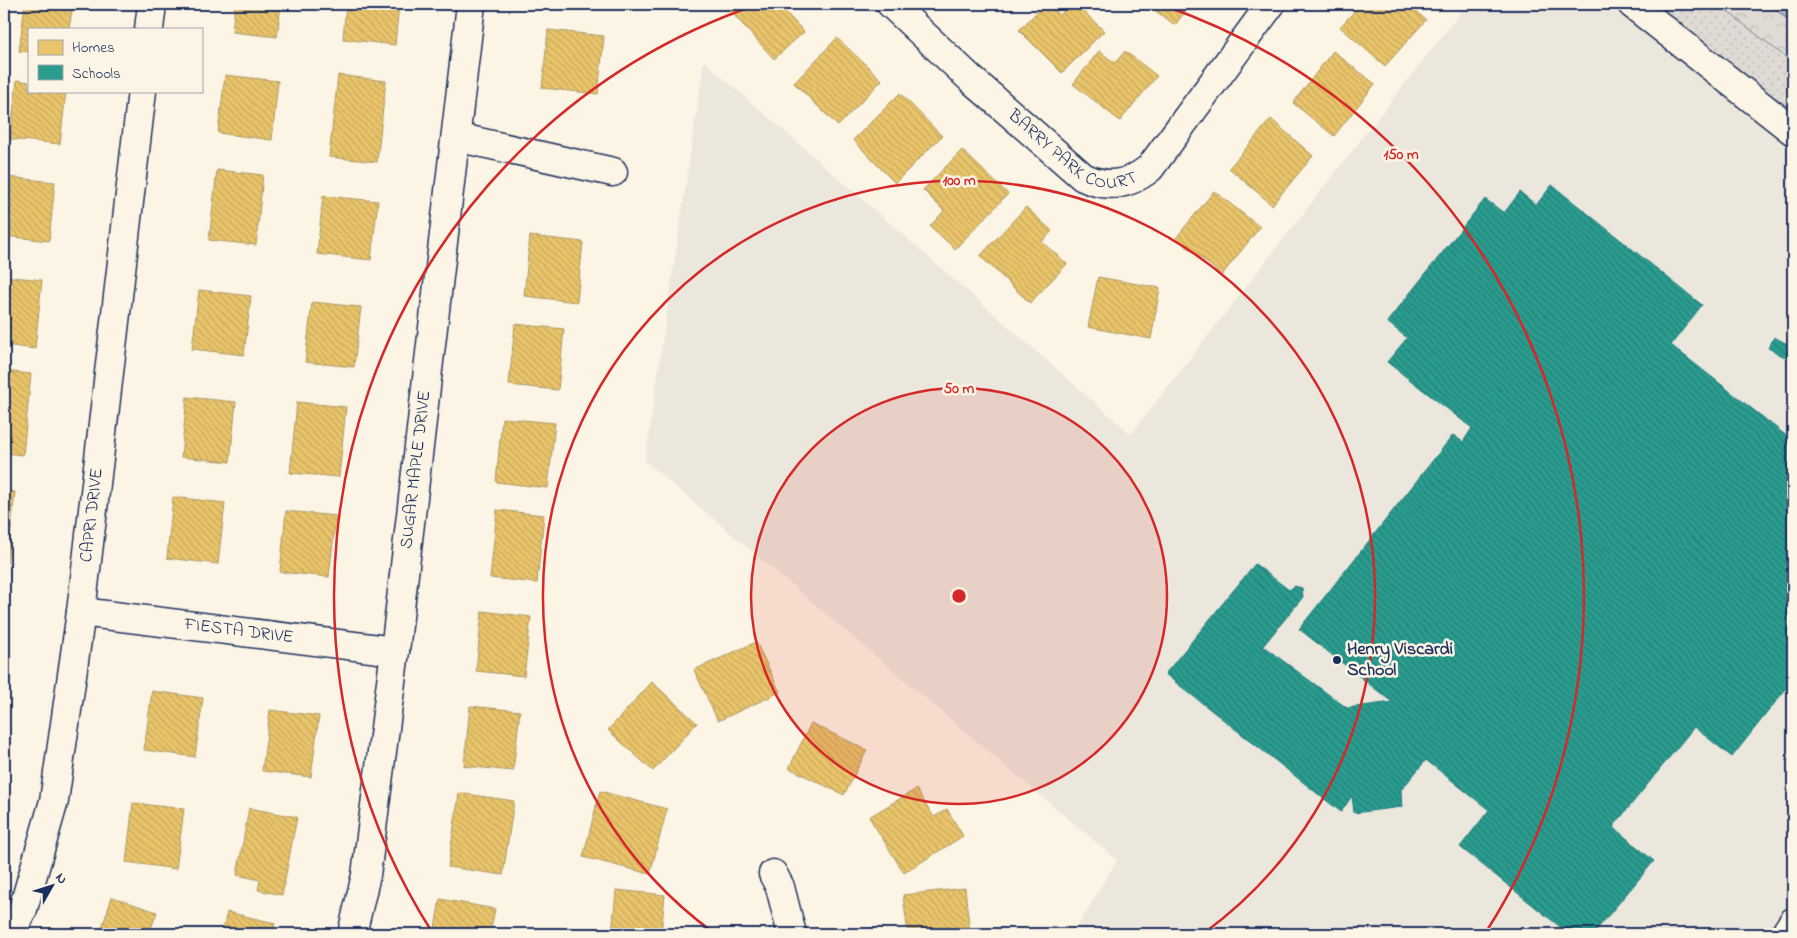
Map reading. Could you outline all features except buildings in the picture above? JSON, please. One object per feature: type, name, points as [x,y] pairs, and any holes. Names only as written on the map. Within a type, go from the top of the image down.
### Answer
[{"type":"street","points":[[149,28],[152,4]]},
{"type":"street","name":"SUGAR MAPLE DRIVE","points":[[352,934],[366,875],[395,651],[471,4]]},
{"type":"street","name":"BARRY PARK COURT","points":[[890,4],[972,80],[1083,177],[1095,183],[1118,184],[1138,177],[1150,168],[1271,4]]},
{"type":"street","points":[[1632,4],[1793,131]]},
{"type":"street","name":"CAPRI DRIVE","points":[[12,934],[23,908],[54,801],[81,612],[142,92]]},
{"type":"street","points":[[456,137],[612,172]]},
{"type":"street","name":"FIESTA DRIVE","points":[[81,612],[395,651]]},
{"type":"street","points":[[773,874],[780,887],[792,934]]},
{"type":"street","points":[[1785,934],[1793,922]]},
{"type":"shaded area","name":"Henry Viscardi School","points":[[1467,4],[1632,4],[1793,131],[1793,922],[1785,934],[1073,934],[1117,860],[645,461],[704,61],[1131,434]]},
{"type":"green space","points":[[1647,4],[1793,4],[1793,122]]},
{"type":"green space","points":[[1718,4],[1770,4],[1793,25],[1793,63]]},
{"type":"water","points":[[1770,4],[1793,4],[1793,25],[1773,6]]},
{"type":"place","name":"Henry Viscardi School","points":[[1337,660]]}]
